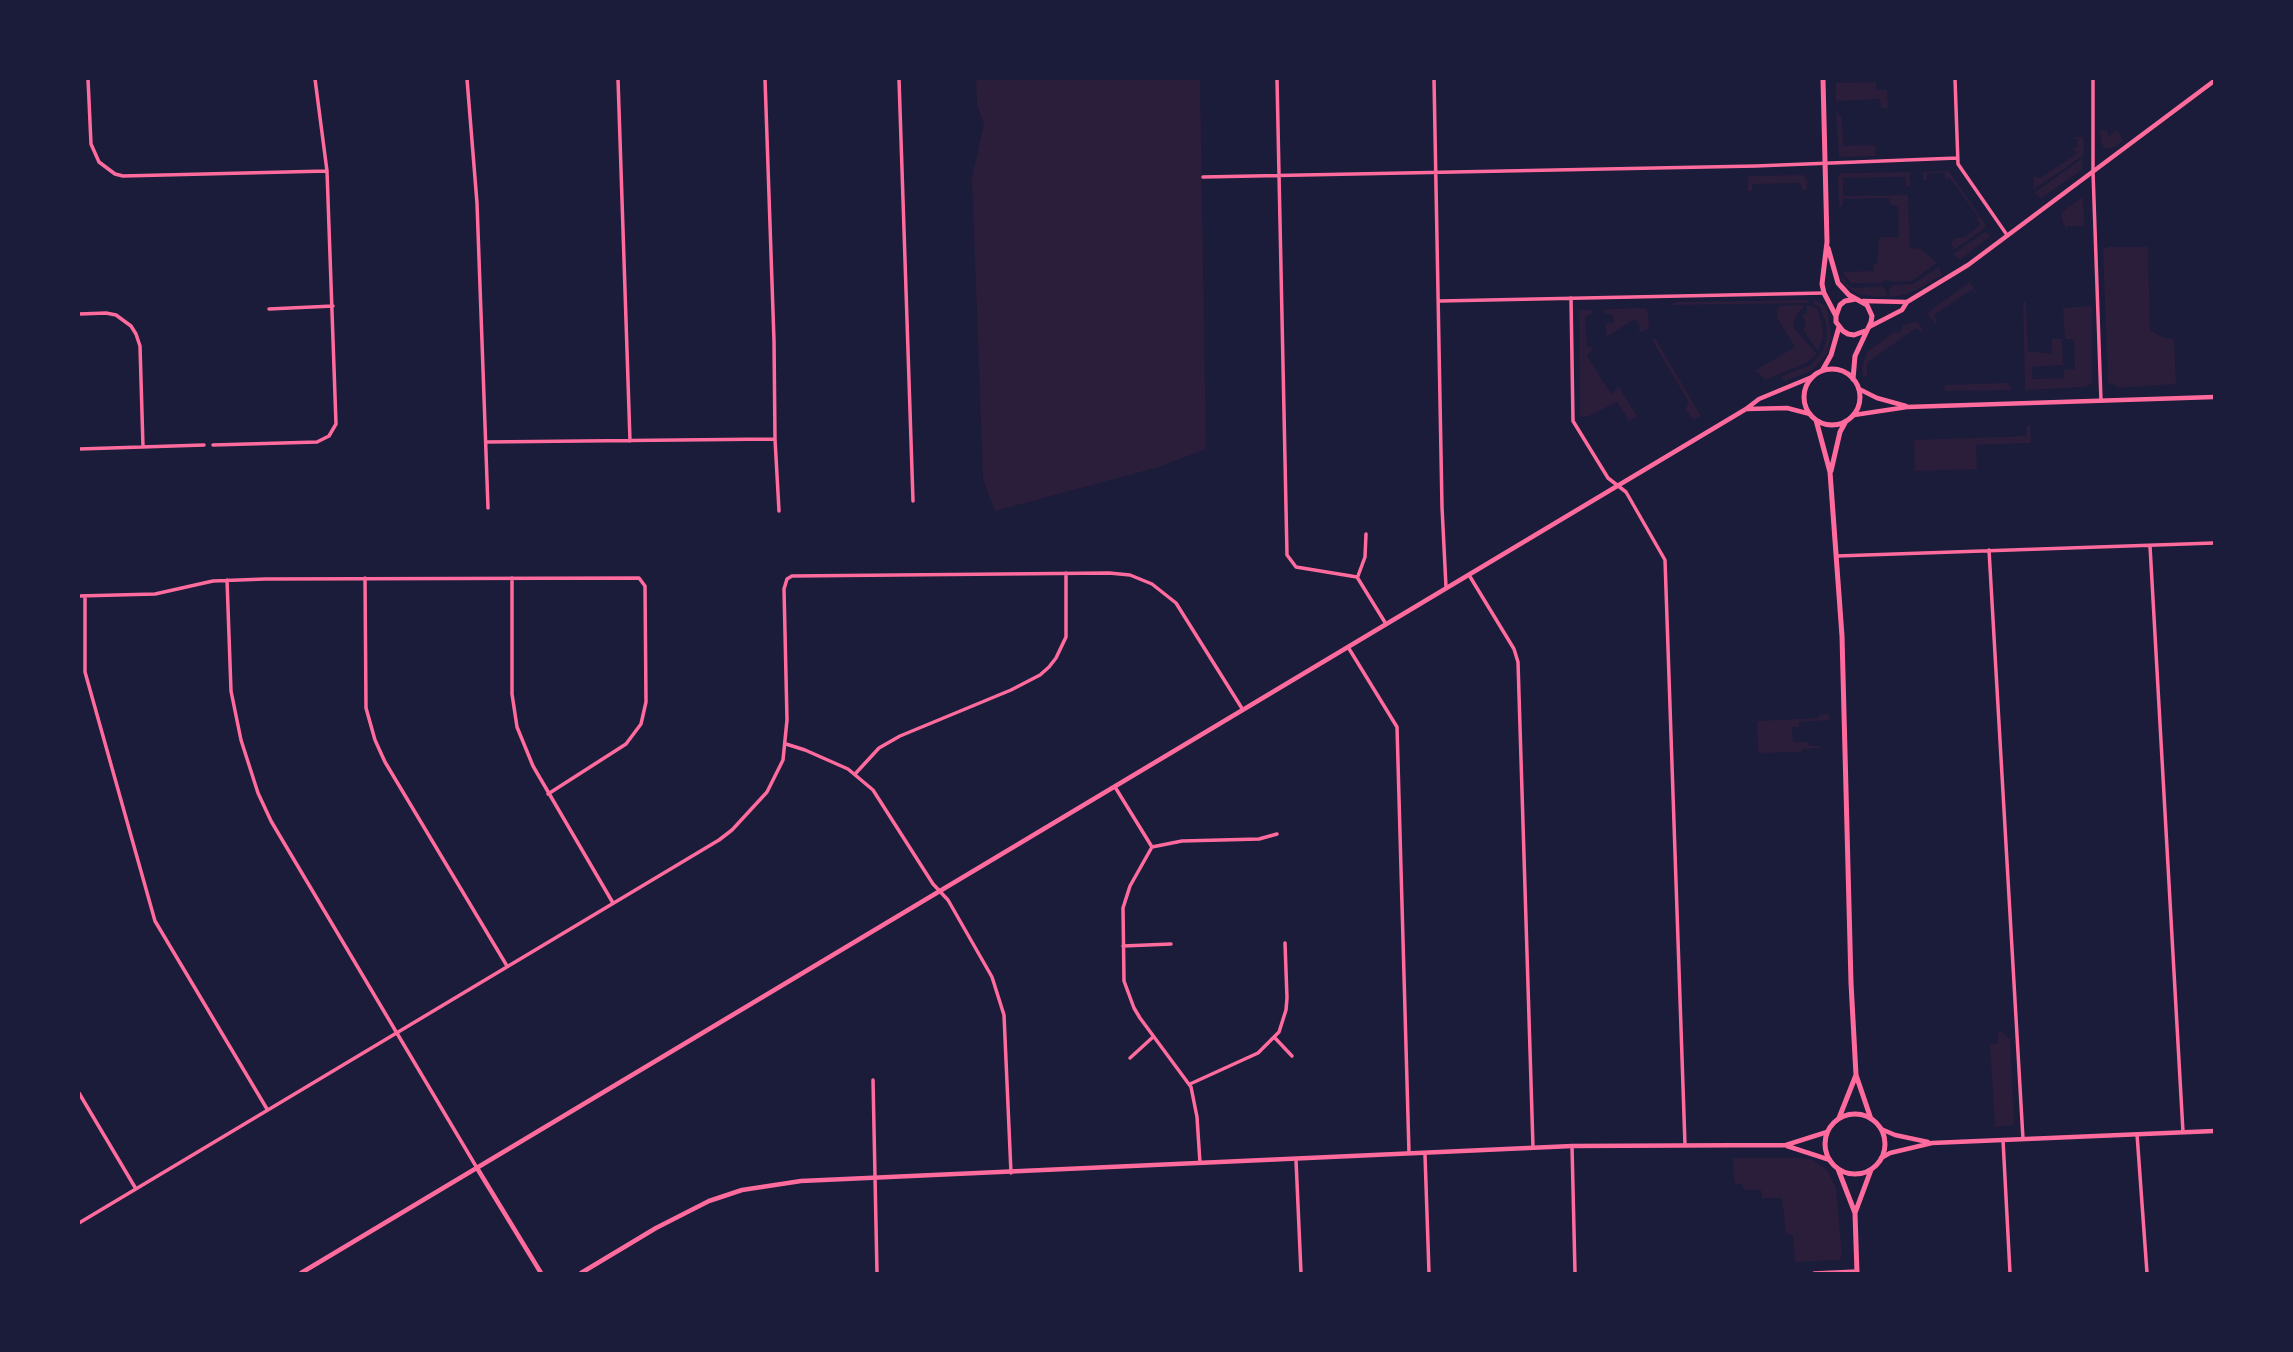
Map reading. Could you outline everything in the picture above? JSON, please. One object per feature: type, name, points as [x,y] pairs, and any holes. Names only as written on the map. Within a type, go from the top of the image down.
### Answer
[{"type":"main road","points":[[1822,371],[1832,355],[1839,327],[1824,293],[1822,278],[1827,242],[1823,79]]},
{"type":"main road","points":[[1827,242],[1835,277],[1842,288],[1870,310],[1871,322],[1855,356],[1853,379]]},
{"type":"main road","points":[[1836,316],[1840,305],[1851,299],[1859,300]]},
{"type":"main road","points":[[1839,327],[1854,335],[1867,329]]},
{"type":"main road","points":[[1816,421],[1831,425],[1846,421],[1854,415],[1860,403],[1859,389],[1853,379],[1844,372],[1833,369],[1812,377],[1807,384],[1804,399],[1816,421],[1830,472],[1837,556],[1856,1075],[1871,1119],[1881,1129],[1885,1143],[1881,1158],[1872,1168],[1855,1213]]},
{"type":"main road","points":[[1830,472],[1840,432],[1846,421]]},
{"type":"main road","points":[[1856,1075],[1839,1119],[1828,1132],[1825,1144],[1855,1213],[1857,1272]]},
{"type":"main road","points":[[1839,1119],[1852,1114],[1871,1119]]},
{"type":"main road","points":[[1838,1169],[1852,1174],[1872,1168]]},
{"type":"street","points":[[88,79],[91,144],[99,162],[115,174],[327,172]]},
{"type":"street","points":[[213,445],[317,442],[329,436],[337,418],[327,172],[315,79]]},
{"type":"street","points":[[467,79],[477,203],[488,508]]},
{"type":"street","points":[[618,79],[630,441]]},
{"type":"street","points":[[765,79],[779,511]]},
{"type":"street","points":[[899,79],[913,500]]},
{"type":"street","points":[[1277,79],[1287,555],[1296,567],[1357,577]]},
{"type":"street","points":[[1434,79],[1446,588]]},
{"type":"street","points":[[1955,79],[1957,159],[1963,172],[2007,235]]},
{"type":"street","points":[[2093,79],[2093,172],[2101,401]]},
{"type":"street","points":[[1867,329],[1902,310],[1907,302],[1968,265],[2214,80]]},
{"type":"street","points":[[1203,177],[1957,159]]},
{"type":"street","points":[[1440,301],[1824,293]]},
{"type":"street","points":[[1571,298],[1572,417],[1608,478],[1631,501],[1665,561],[1685,1145]]},
{"type":"street","points":[[1859,300],[1907,302]]},
{"type":"street","points":[[269,309],[333,306]]},
{"type":"street","points":[[79,314],[116,315],[131,326],[136,334],[140,346],[143,447]]},
{"type":"street","points":[[301,1273],[1768,394],[1812,377]]},
{"type":"street","points":[[1859,389],[1877,398],[1907,407]]},
{"type":"street","points":[[1854,415],[1907,407],[2214,397]]},
{"type":"street","points":[[1746,409],[1787,408],[1810,414]]},
{"type":"street","points":[[486,442],[775,439]]},
{"type":"street","points":[[79,449],[204,445]]},
{"type":"street","points":[[1357,577],[1365,557],[1366,534]]},
{"type":"street","points":[[1837,556],[2214,543]]},
{"type":"street","points":[[2150,546],[2183,1132]]},
{"type":"street","points":[[1989,550],[2023,1139]]},
{"type":"street","points":[[855,774],[879,748],[900,736],[1011,690],[1040,675],[1049,667],[1066,637],[1066,573]]},
{"type":"street","points":[[79,1223],[719,840],[744,819],[776,776],[783,760],[786,744],[784,584],[792,576],[1117,573],[1140,579],[1159,588],[1176,603],[1243,710]]},
{"type":"street","points":[[1469,575],[1514,649],[1518,662],[1533,1148]]},
{"type":"street","points":[[1357,577],[1386,624]]},
{"type":"street","points":[[365,578],[366,696],[368,718],[375,740],[385,762],[507,966]]},
{"type":"street","points":[[512,578],[514,713],[523,747],[613,903]]},
{"type":"street","points":[[79,596],[155,594],[227,580],[633,578],[642,581],[645,586],[646,702],[641,724],[626,744],[548,794]]},
{"type":"street","points":[[227,580],[231,691],[241,740],[258,793],[271,821],[541,1273]]},
{"type":"street","points":[[85,596],[85,672],[155,921],[267,1109]]},
{"type":"street","points":[[1348,647],[1397,727],[1409,1155]]},
{"type":"street","points":[[786,744],[827,758],[855,774],[880,799],[948,900],[992,977],[1002,1007],[1011,1173]]},
{"type":"street","points":[[1115,787],[1152,847]]},
{"type":"street","points":[[1152,847],[1182,841],[1259,839],[1277,834]]},
{"type":"street","points":[[1152,847],[1126,897],[1122,919],[1126,990],[1133,1008],[1190,1084],[1197,1117],[1200,1165]]},
{"type":"street","points":[[1190,1084],[1253,1056],[1275,1038],[1286,1010],[1285,943]]},
{"type":"street","points":[[1123,946],[1171,944]]},
{"type":"street","points":[[1130,1058],[1153,1037]]},
{"type":"street","points":[[1275,1038],[1292,1056]]},
{"type":"street","points":[[873,1080],[877,1273]]},
{"type":"street","points":[[79,1093],[136,1189]]},
{"type":"street","points":[[1881,1129],[1932,1143]]},
{"type":"street","points":[[1881,1158],[1890,1153],[1932,1143],[2214,1131]]},
{"type":"street","points":[[581,1273],[682,1214],[719,1197],[788,1183],[1572,1146],[1786,1145],[1828,1132]]},
{"type":"street","points":[[2137,1134],[2147,1273]]},
{"type":"street","points":[[2003,1140],[2010,1273]]},
{"type":"street","points":[[1786,1145],[1830,1160]]},
{"type":"street","points":[[1572,1146],[1576,1273]]},
{"type":"street","points":[[1425,1155],[1429,1273]]},
{"type":"street","points":[[1296,1160],[1301,1273]]},
{"type":"street","points":[[1814,1273],[1857,1272]]},
{"type":"shaded area","points":[[976,79],[1200,79],[1206,449],[1159,467],[995,511],[983,479],[972,178],[984,124],[977,105]]},
{"type":"shaded area","points":[[1876,82],[1876,90],[1887,90],[1888,108],[1881,108],[1880,99],[1836,101],[1836,83]]},
{"type":"shaded area","points":[[1836,112],[1842,118],[1843,146],[1873,145],[1876,147],[1875,156],[1839,157]]},
{"type":"shaded area","points":[[2107,130],[2108,136],[2118,130],[2123,141],[2111,149],[2104,148],[2101,142],[2100,131]]},
{"type":"shaded area","points":[[2071,137],[2083,137],[2084,155],[2033,190],[2034,176],[2041,178],[2077,153],[2072,148],[2077,147],[2078,139]]},
{"type":"shaded area","points":[[2083,158],[2082,170],[2041,198],[2034,193]]},
{"type":"shaded area","points":[[1949,171],[1985,224],[1985,228],[1954,250],[1951,243],[1955,238],[1965,237],[1981,224],[1950,178],[1945,179],[1945,173],[1927,173],[1927,180],[1923,180],[1923,172]]},
{"type":"shaded area","points":[[1910,172],[1910,186],[1906,187],[1905,177],[1843,178],[1843,196],[1908,195],[1910,248],[1921,249],[1937,263],[1912,281],[1893,282],[1887,279],[1882,283],[1851,283],[1842,272],[1874,271],[1881,237],[1899,237],[1898,207],[1890,204],[1889,198],[1843,199],[1842,206],[1839,206],[1838,176],[1842,173]]},
{"type":"shaded area","points":[[1803,175],[1807,180],[1807,189],[1803,191],[1800,183],[1752,184],[1752,191],[1748,191],[1748,176]]},
{"type":"shaded area","points":[[2083,197],[2084,226],[2067,226],[2067,231],[2062,212]]},
{"type":"shaded area","points":[[1985,232],[1991,235],[1960,260],[1953,254]]},
{"type":"shaded area","points":[[2148,247],[2150,330],[2164,338],[2174,339],[2176,384],[2117,388],[2108,383],[2103,249]]},
{"type":"shaded area","points":[[1939,267],[1942,275],[1929,283],[1908,294],[1892,297],[1890,295],[1889,290],[1893,285],[1913,284]]},
{"type":"shaded area","points":[[1842,277],[1854,288],[1882,286],[1887,296],[1858,294],[1846,286],[1841,280]]},
{"type":"shaded area","points":[[1970,282],[1977,294],[1971,290],[1934,315],[1937,322],[1935,324],[1927,313]]},
{"type":"shaded area","points":[[1807,300],[1809,303],[1670,305],[1676,302]]},
{"type":"shaded area","points":[[1814,300],[1826,306],[1828,313],[1831,337],[1827,353],[1816,367],[1807,373],[1784,381],[1781,376],[1811,365],[1823,351],[1827,337],[1826,323],[1820,307],[1812,303]]},
{"type":"shaded area","points":[[2023,302],[2026,302],[2028,351],[2052,354],[2052,339],[2062,339],[2063,365],[2032,367],[2032,379],[2064,378],[2064,370],[2075,369],[2074,339],[2065,339],[2063,308],[2092,306],[2092,384],[2084,387],[2025,390]]},
{"type":"shaded area","points":[[1804,305],[1793,322],[1793,327],[1817,354],[1806,363],[1765,380],[1756,370],[1795,347],[1777,318],[1779,306]]},
{"type":"shaded area","points":[[1807,305],[1817,308],[1822,323],[1823,338],[1818,351],[1803,330],[1806,324],[1802,315],[1807,313]]},
{"type":"shaded area","points":[[1605,309],[1647,309],[1648,315],[1649,327],[1646,330],[1638,330],[1641,328],[1635,319],[1606,337],[1606,324],[1614,322],[1612,314],[1604,313]]},
{"type":"shaded area","points":[[1579,310],[1593,310],[1592,314],[1585,316],[1587,347],[1594,347],[1587,356],[1611,394],[1619,387],[1637,416],[1632,420],[1629,421],[1617,402],[1589,416],[1582,417],[1580,414]]},
{"type":"shaded area","points":[[1917,321],[1922,333],[1916,328],[1867,363],[1867,376],[1863,377],[1862,366],[1867,352],[1894,332],[1900,333],[1903,325]]},
{"type":"shaded area","points":[[1655,338],[1701,416],[1693,420],[1686,410],[1688,401],[1652,340]]},
{"type":"shaded area","points":[[2008,383],[2012,390],[1944,391],[1945,385]]},
{"type":"shaded area","points":[[2030,425],[2031,443],[1976,445],[1977,469],[1915,471],[1914,440],[2027,436],[2027,426]]},
{"type":"shaded area","points":[[1829,714],[1829,720],[1799,722],[1799,727],[1792,727],[1793,742],[1809,742],[1809,746],[1820,746],[1819,748],[1803,749],[1801,752],[1758,753],[1757,721],[1819,718],[1819,715]]},
{"type":"shaded area","points":[[2002,1032],[2010,1039],[2014,1120],[2013,1125],[1995,1127],[1990,1044],[1998,1043],[1998,1033]]},
{"type":"shaded area","points":[[1733,1158],[1799,1158],[1813,1160],[1827,1170],[1836,1188],[1842,1256],[1838,1260],[1795,1262],[1793,1235],[1786,1234],[1782,1198],[1762,1198],[1761,1190],[1744,1190],[1742,1184],[1736,1184]]}]
